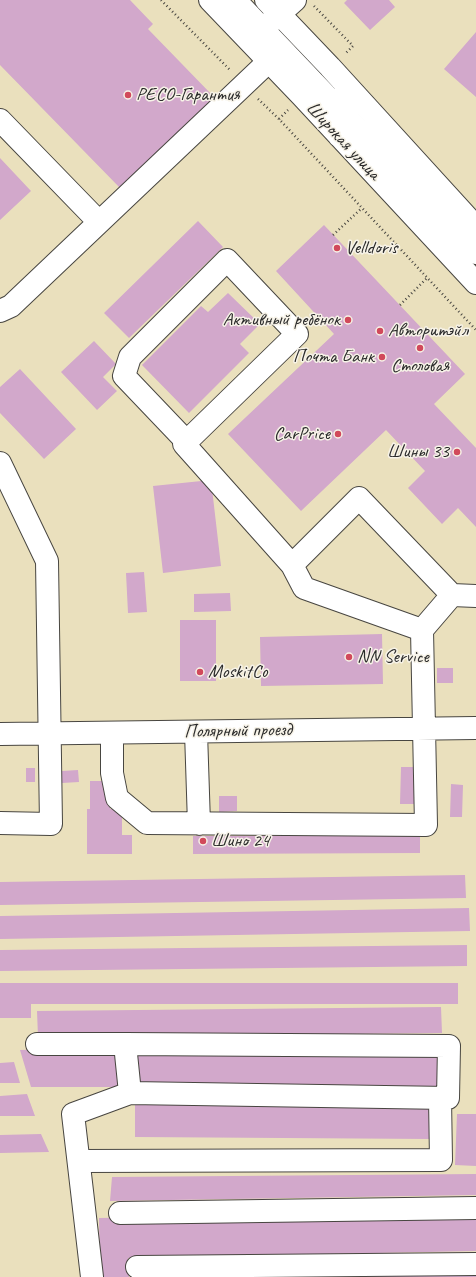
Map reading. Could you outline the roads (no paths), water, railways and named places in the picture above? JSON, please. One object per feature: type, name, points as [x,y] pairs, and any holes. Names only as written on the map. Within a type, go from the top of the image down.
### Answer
[{"type":"main road","name":"Широкая улица","points":[[210,0],[256,35],[334,104],[476,254]]},
{"type":"main road","name":"Широкая улица","points":[[235,0],[256,35],[268,62],[476,283]]},
{"type":"main road","name":"Широкая улица","points":[[288,5],[330,67],[362,104],[476,227]]},
{"type":"main road","points":[[256,35],[288,5]]},
{"type":"main road","points":[[0,311],[10,306],[268,62]]},
{"type":"main road","points":[[339,136],[334,104],[338,99],[348,96],[362,104]]},
{"type":"main road","points":[[0,120],[99,222]]},
{"type":"main road","points":[[186,441],[124,376],[130,357],[227,260],[297,334],[184,444],[292,565],[304,588],[422,630]]},
{"type":"main road","points":[[0,463],[46,561],[50,824],[0,823]]},
{"type":"main road","points":[[292,565],[359,498],[452,595],[476,596]]},
{"type":"main road","points":[[112,733],[112,773],[117,798],[147,823],[426,825],[422,630],[452,595]]},
{"type":"main road","name":"Полярный проезд","points":[[0,734],[476,728]]},
{"type":"main road","points":[[196,732],[199,824]]},
{"type":"main road","points":[[38,1044],[449,1046],[448,1098],[130,1093],[73,1114],[92,1277]]},
{"type":"main road","points":[[125,1044],[130,1093]]},
{"type":"main road","points":[[79,1161],[441,1160],[440,1098]]},
{"type":"main road","points":[[120,1213],[476,1208]]},
{"type":"main road","points":[[137,1267],[476,1264]]},
{"type":"place","name":"РЕСО-Гарантия","points":[[128,95]]},
{"type":"place","name":"Velldoris","points":[[337,248]]},
{"type":"place","name":"Активный ребёнок","points":[[348,320]]},
{"type":"place","name":"Авторитэйл","points":[[380,331]]},
{"type":"place","name":"Столовая","points":[[420,348]]},
{"type":"place","name":"Почта Банк","points":[[382,357]]},
{"type":"place","name":"CarPrice","points":[[338,434]]},
{"type":"place","name":"Шины 33","points":[[457,452]]},
{"type":"place","name":"NN Service","points":[[349,657]]},
{"type":"place","name":"MoskitCo","points":[[200,672]]},
{"type":"place","name":"Шино 24","points":[[203,841]]}]
